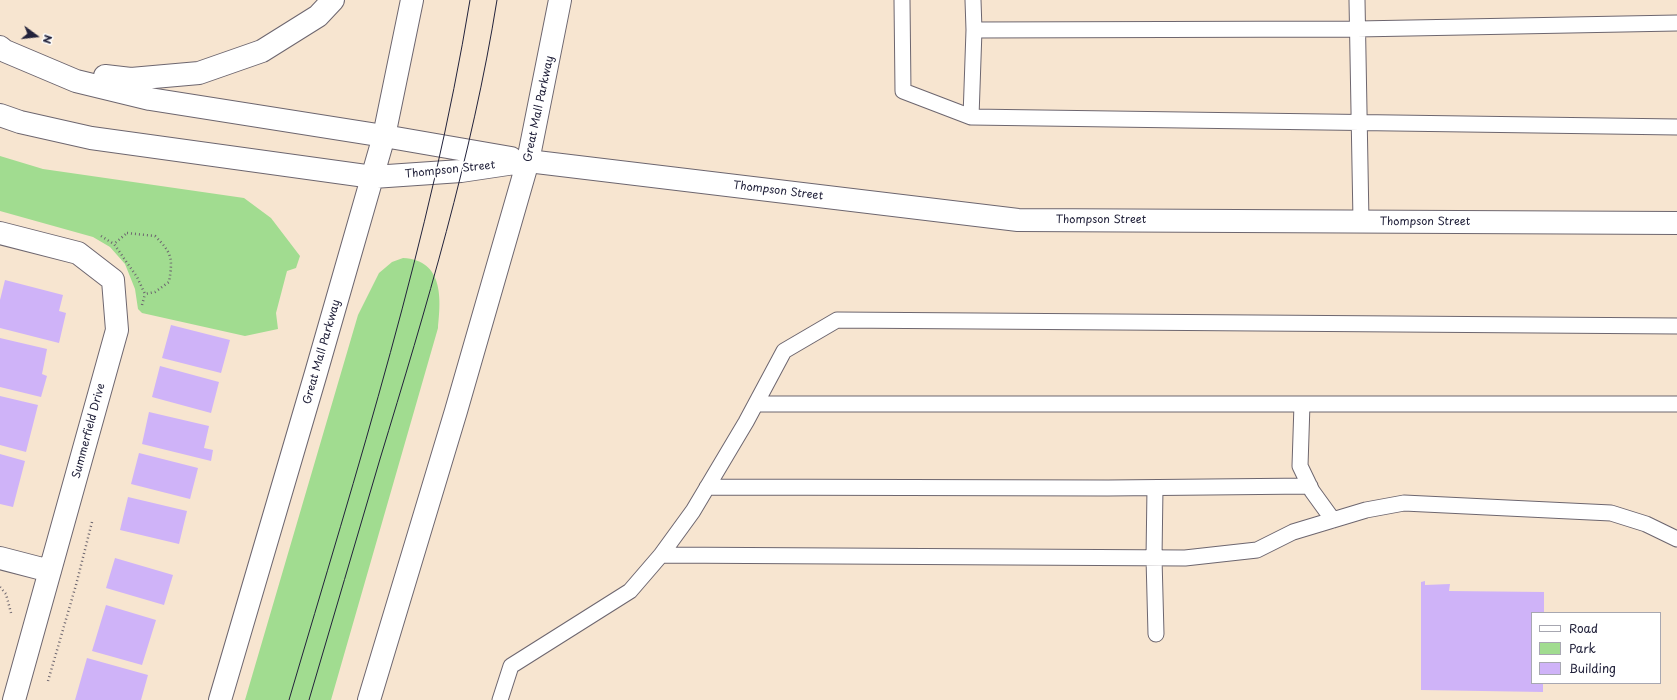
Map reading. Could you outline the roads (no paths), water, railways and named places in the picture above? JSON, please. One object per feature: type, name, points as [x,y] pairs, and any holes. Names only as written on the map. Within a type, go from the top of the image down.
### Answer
[{"type":"main road","points":[[2,49],[72,72],[131,79],[199,73],[262,51],[318,16],[333,0]]},
{"type":"main road","name":"Great Mall Parkway","points":[[220,700],[384,136],[412,0]]},
{"type":"main road","name":"Great Mall Parkway","points":[[369,700],[454,418],[528,162],[560,0]]},
{"type":"main road","name":"Thompson Street","points":[[2,49],[76,81],[150,99],[384,136],[528,162],[1018,220],[1677,223]]},
{"type":"main road","name":"Thompson Street","points":[[0,115],[20,122],[91,138],[372,177],[461,171],[528,162]]},
{"type":"main road","name":"Summerfield Drive","points":[[0,233],[78,253],[113,280],[117,330],[14,700]]},
{"type":"main road","points":[[0,558],[50,571]]},
{"type":"lane","points":[[902,0],[903,91],[971,117],[1677,127]]},
{"type":"lane","points":[[971,117],[974,30],[973,0]]},
{"type":"lane","points":[[1357,0],[1361,222]]},
{"type":"lane","points":[[974,30],[1357,29],[1677,23]]},
{"type":"lane","points":[[500,700],[511,666],[630,592],[661,555],[693,511],[756,404],[784,351],[837,320],[1677,326]]},
{"type":"lane","points":[[756,404],[1677,404]]},
{"type":"lane","points":[[1302,404],[1300,466],[1310,486],[1333,520]]},
{"type":"lane","points":[[707,487],[1155,488],[1310,486]]},
{"type":"lane","points":[[1155,488],[1154,558],[1156,634]]},
{"type":"lane","points":[[661,555],[1185,558],[1257,550],[1293,532],[1366,510],[1404,503],[1610,513],[1646,524],[1677,539]]},
{"type":"tram line","points":[[289,700],[366,440],[414,265],[454,89],[470,0]]},
{"type":"tram line","points":[[309,700],[431,289],[475,116],[497,0]]}]
